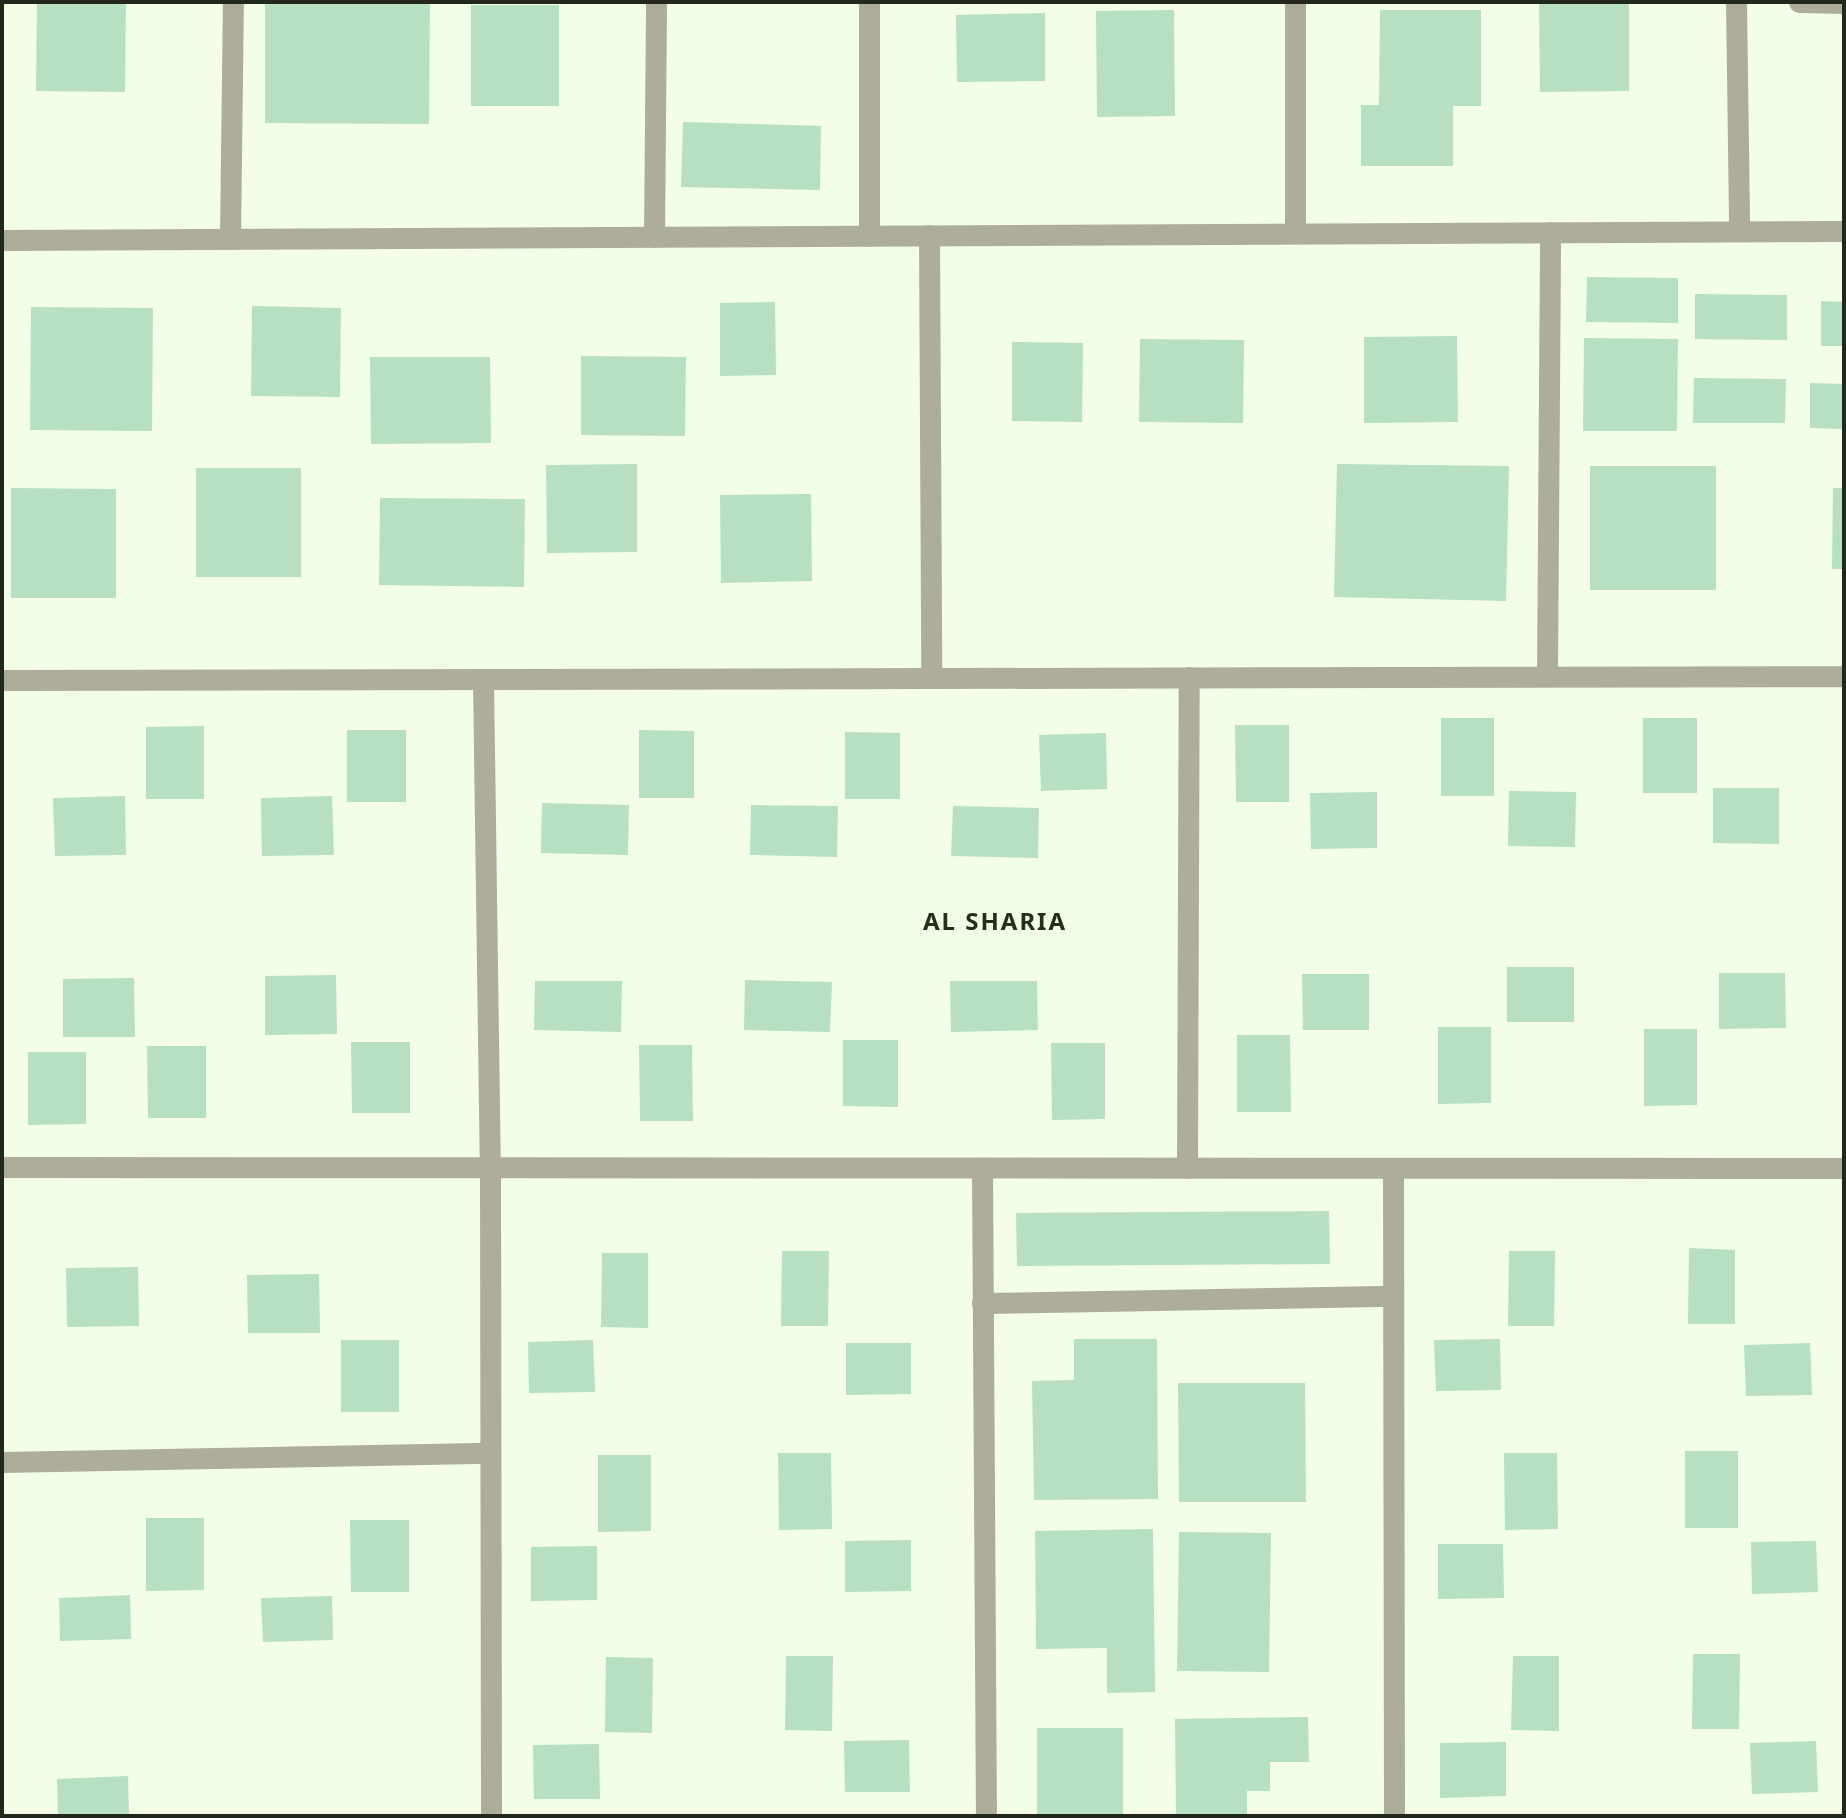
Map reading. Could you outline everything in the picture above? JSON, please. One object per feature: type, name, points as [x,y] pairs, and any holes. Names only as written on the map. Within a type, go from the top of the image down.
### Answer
[{"type":"street","points":[[230,239],[233,2]]},
{"type":"street","points":[[654,237],[656,2]]},
{"type":"street","points":[[869,2],[869,236]]},
{"type":"street","points":[[1295,2],[1295,233]]},
{"type":"street","points":[[1736,2],[1739,231]]},
{"type":"street","points":[[1799,2],[1844,3]]},
{"type":"street","points":[[2,240],[1844,231]]},
{"type":"street","points":[[1547,676],[1550,232]]},
{"type":"street","points":[[929,235],[931,677]]},
{"type":"street","points":[[2,680],[1844,676]]},
{"type":"street","points":[[1187,1168],[1189,677]]},
{"type":"street","points":[[483,679],[490,1168],[491,1816]]},
{"type":"street","points":[[2,1167],[1844,1168]]},
{"type":"street","points":[[982,1168],[986,1816]]},
{"type":"street","points":[[1393,1168],[1394,1816]]},
{"type":"street","points":[[982,1303],[1393,1296]]},
{"type":"street","points":[[2,1462],[490,1454]]},
{"type":"building","points":[[37,2],[126,3],[125,92],[36,91]]},
{"type":"building","points":[[265,2],[430,2],[429,124],[265,123]]},
{"type":"building","points":[[1539,2],[1629,2],[1629,91],[1540,92]]},
{"type":"building","points":[[471,5],[559,5],[559,106],[471,106]]},
{"type":"building","points":[[1174,10],[1175,116],[1097,117],[1096,11]]},
{"type":"building","points":[[1380,10],[1481,10],[1481,106],[1453,106],[1453,166],[1361,166],[1361,105],[1379,105]]},
{"type":"building","points":[[1045,13],[1045,81],[957,82],[956,15]]},
{"type":"building","points":[[683,122],[821,126],[820,190],[681,187]]},
{"type":"building","points":[[1587,277],[1678,278],[1678,323],[1586,322]]},
{"type":"building","points":[[1695,294],[1787,295],[1787,340],[1695,339]]},
{"type":"building","points":[[1821,301],[1844,302],[1844,346],[1821,346]]},
{"type":"building","points":[[775,302],[776,375],[720,376],[720,303]]},
{"type":"building","points":[[252,306],[341,308],[340,397],[251,396]]},
{"type":"building","points":[[31,307],[153,308],[152,431],[30,430]]},
{"type":"building","points":[[1457,336],[1458,422],[1364,423],[1364,337]]},
{"type":"building","points":[[1584,338],[1678,339],[1677,431],[1583,431]]},
{"type":"building","points":[[1140,339],[1244,340],[1243,423],[1139,422]]},
{"type":"building","points":[[1012,342],[1083,343],[1082,422],[1012,421]]},
{"type":"building","points":[[581,356],[686,357],[685,436],[581,435]]},
{"type":"building","points":[[370,357],[490,357],[491,443],[371,444]]},
{"type":"building","points":[[1694,378],[1786,379],[1785,423],[1693,423]]},
{"type":"building","points":[[1810,383],[1844,384],[1844,429],[1810,428]]},
{"type":"building","points":[[637,464],[637,552],[547,553],[546,465]]},
{"type":"building","points":[[1337,464],[1509,466],[1506,601],[1334,597]]},
{"type":"building","points":[[1590,466],[1716,466],[1716,590],[1590,590]]},
{"type":"building","points":[[196,468],[301,468],[301,577],[196,577]]},
{"type":"building","points":[[11,488],[116,489],[116,598],[11,598]]},
{"type":"building","points":[[1833,488],[1844,488],[1844,569],[1832,569]]},
{"type":"building","points":[[811,494],[812,581],[721,583],[720,495]]},
{"type":"building","points":[[380,498],[525,499],[524,587],[379,585]]},
{"type":"building","points":[[1441,718],[1494,718],[1494,796],[1441,796]]},
{"type":"building","points":[[1643,718],[1697,718],[1697,793],[1643,793]]},
{"type":"building","points":[[1235,725],[1289,725],[1289,802],[1236,802]]},
{"type":"building","points":[[204,726],[204,799],[146,799],[146,727]]},
{"type":"building","points":[[347,730],[406,730],[406,802],[347,802]]},
{"type":"building","points":[[639,730],[694,731],[694,798],[639,798]]},
{"type":"building","points":[[845,732],[900,733],[900,799],[845,799]]},
{"type":"building","points":[[1106,733],[1107,789],[1041,791],[1039,735]]},
{"type":"building","points":[[1713,788],[1779,788],[1779,844],[1713,843]]},
{"type":"building","points":[[1509,791],[1576,792],[1575,847],[1508,846]]},
{"type":"building","points":[[1377,792],[1377,848],[1311,849],[1310,793]]},
{"type":"building","points":[[125,796],[126,855],[55,856],[53,798]]},
{"type":"building","points":[[332,796],[334,855],[262,856],[261,798]]},
{"type":"building","points":[[542,803],[629,805],[628,855],[541,853]]},
{"type":"building","points":[[751,805],[838,806],[837,857],[750,855]]},
{"type":"building","points":[[953,806],[1039,808],[1038,858],[951,856]]},
{"type":"building","points":[[1507,967],[1574,967],[1574,1022],[1507,1022]]},
{"type":"building","points":[[1719,973],[1785,973],[1786,1028],[1719,1029]]},
{"type":"building","points":[[1302,974],[1369,974],[1369,1030],[1303,1030]]},
{"type":"building","points":[[336,975],[337,1034],[265,1035],[265,976]]},
{"type":"building","points":[[134,978],[135,1037],[63,1037],[63,979]]},
{"type":"building","points":[[745,980],[832,982],[830,1032],[744,1030]]},
{"type":"building","points":[[535,981],[622,981],[621,1032],[534,1030]]},
{"type":"building","points":[[950,981],[1037,981],[1038,1030],[951,1032]]},
{"type":"building","points":[[1438,1027],[1491,1027],[1491,1103],[1438,1104]]},
{"type":"building","points":[[1644,1029],[1697,1029],[1697,1105],[1644,1106]]},
{"type":"building","points":[[1237,1035],[1290,1035],[1291,1112],[1237,1112]]},
{"type":"building","points":[[843,1040],[898,1040],[898,1107],[843,1106]]},
{"type":"building","points":[[351,1042],[410,1042],[410,1113],[352,1113]]},
{"type":"building","points":[[1051,1043],[1105,1043],[1105,1119],[1052,1120]]},
{"type":"building","points":[[639,1045],[692,1045],[693,1121],[640,1121]]},
{"type":"building","points":[[147,1046],[206,1046],[206,1118],[148,1118]]},
{"type":"building","points":[[28,1052],[86,1052],[86,1124],[28,1125]]},
{"type":"building","points":[[1329,1211],[1330,1264],[1017,1266],[1016,1213]]},
{"type":"building","points":[[1689,1248],[1735,1250],[1735,1324],[1688,1324]]},
{"type":"building","points":[[782,1251],[829,1251],[828,1326],[781,1326]]},
{"type":"building","points":[[1509,1251],[1555,1251],[1554,1326],[1508,1326]]},
{"type":"building","points":[[602,1253],[648,1253],[648,1328],[601,1327]]},
{"type":"building","points":[[138,1267],[139,1326],[67,1327],[66,1268]]},
{"type":"building","points":[[319,1274],[320,1333],[248,1333],[247,1275]]},
{"type":"building","points":[[1074,1339],[1157,1339],[1158,1499],[1034,1500],[1032,1381],[1074,1380]]},
{"type":"building","points":[[1500,1339],[1501,1390],[1436,1391],[1434,1340]]},
{"type":"building","points":[[341,1340],[399,1340],[399,1412],[341,1412]]},
{"type":"building","points":[[593,1340],[595,1392],[529,1393],[528,1342]]},
{"type":"building","points":[[846,1343],[911,1343],[911,1394],[846,1395]]},
{"type":"building","points":[[1810,1343],[1812,1395],[1746,1396],[1744,1345]]},
{"type":"building","points":[[1178,1383],[1305,1383],[1306,1502],[1179,1502]]},
{"type":"building","points":[[1685,1451],[1738,1451],[1738,1528],[1685,1528]]},
{"type":"building","points":[[778,1453],[831,1453],[832,1529],[779,1530]]},
{"type":"building","points":[[1504,1453],[1557,1453],[1558,1529],[1505,1530]]},
{"type":"building","points":[[598,1455],[651,1455],[651,1531],[598,1532]]},
{"type":"building","points":[[146,1518],[204,1518],[204,1590],[146,1591]]},
{"type":"building","points":[[350,1520],[409,1520],[409,1592],[351,1592]]},
{"type":"building","points":[[1153,1529],[1155,1692],[1107,1693],[1107,1648],[1036,1649],[1035,1531]]},
{"type":"building","points":[[1179,1532],[1271,1533],[1269,1672],[1177,1671]]},
{"type":"building","points":[[911,1540],[911,1591],[845,1592],[845,1541]]},
{"type":"building","points":[[1816,1541],[1818,1592],[1752,1594],[1751,1542]]},
{"type":"building","points":[[1438,1544],[1503,1544],[1504,1598],[1438,1599]]},
{"type":"building","points":[[597,1546],[597,1600],[531,1601],[531,1547]]},
{"type":"building","points":[[130,1595],[131,1639],[60,1641],[59,1598]]},
{"type":"building","points":[[332,1596],[333,1640],[263,1642],[261,1598]]},
{"type":"building","points":[[1693,1654],[1740,1654],[1739,1729],[1692,1729]]},
{"type":"building","points":[[786,1656],[833,1656],[832,1731],[785,1730]]},
{"type":"building","points":[[1513,1656],[1559,1656],[1559,1731],[1511,1730]]},
{"type":"building","points":[[606,1657],[653,1658],[652,1733],[605,1732]]},
{"type":"building","points":[[1308,1717],[1309,1762],[1270,1762],[1270,1791],[1247,1791],[1247,1815],[1176,1816],[1175,1719]]},
{"type":"building","points":[[1037,1728],[1123,1728],[1123,1816],[1037,1816]]},
{"type":"building","points":[[909,1740],[910,1792],[845,1792],[844,1741]]},
{"type":"building","points":[[1816,1741],[1818,1792],[1752,1794],[1750,1743]]},
{"type":"building","points":[[1506,1742],[1506,1796],[1440,1798],[1440,1743]]},
{"type":"building","points":[[599,1744],[600,1799],[534,1799],[533,1745]]},
{"type":"building","points":[[128,1776],[129,1816],[58,1816],[57,1779]]},
{"type":"district","name":"AL SHARIA","points":[[995,921]]}]
